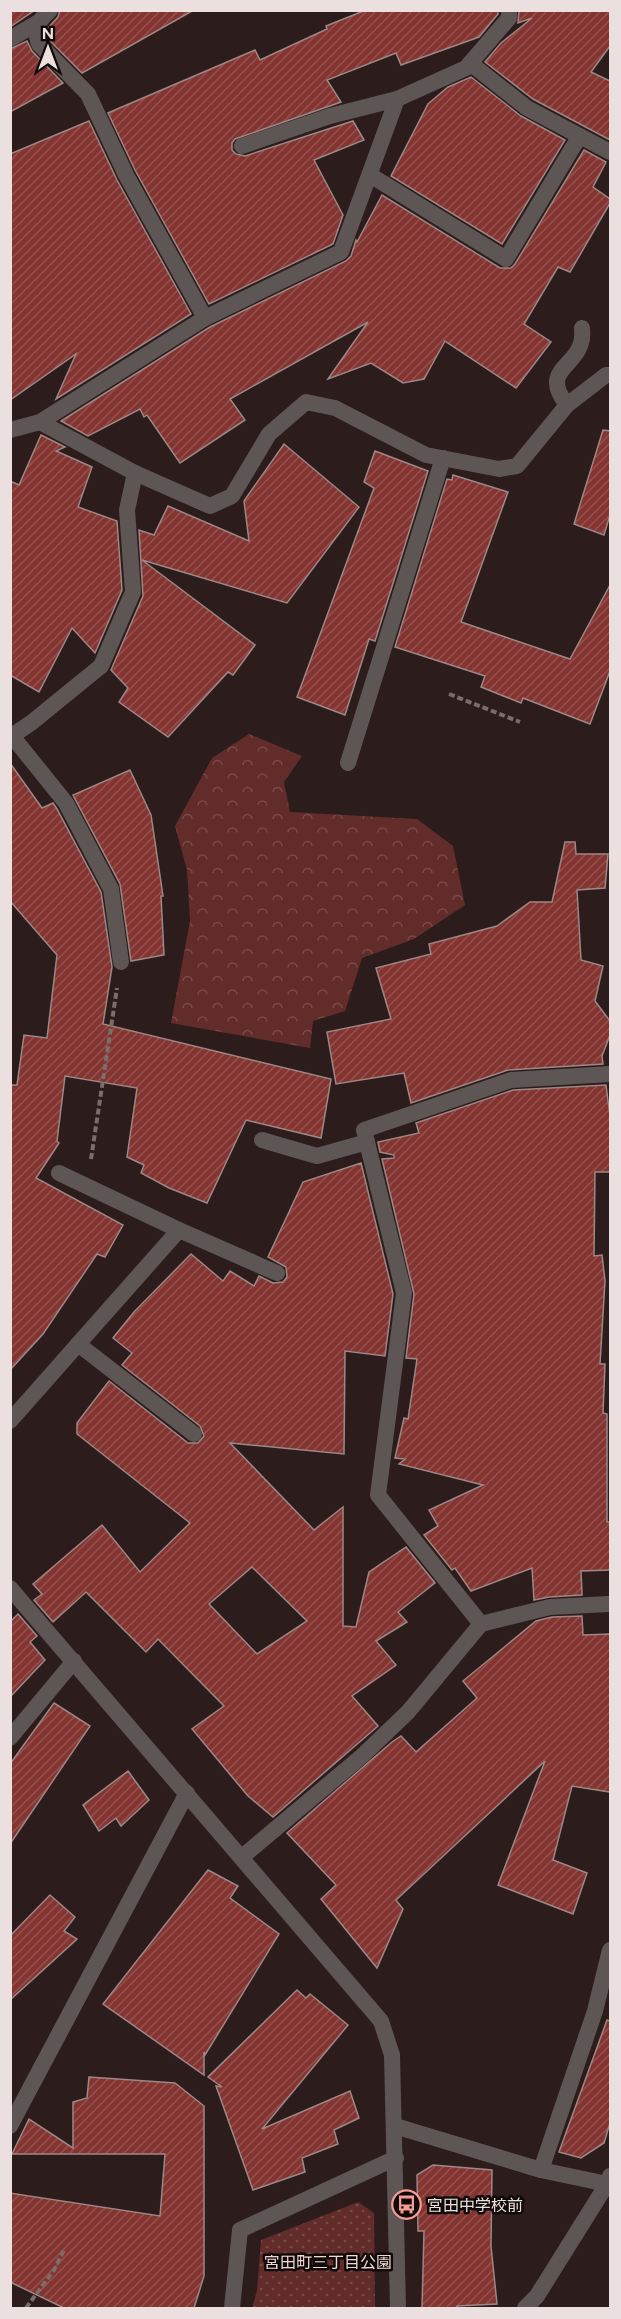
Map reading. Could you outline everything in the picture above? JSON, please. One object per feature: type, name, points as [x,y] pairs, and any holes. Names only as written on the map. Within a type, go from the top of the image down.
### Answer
[{"type":"street","points":[[10,39],[38,23],[50,10]]},
{"type":"street","points":[[242,146],[330,116],[397,99],[466,68],[509,18],[509,10]]},
{"type":"street","points":[[38,23],[35,33],[39,44],[88,94],[126,175],[205,318]]},
{"type":"street","points":[[470,63],[526,108],[610,152]]},
{"type":"street","points":[[10,430],[40,422],[205,318],[341,252],[397,99]]},
{"type":"street","points":[[370,175],[506,259],[579,136]]},
{"type":"street","points":[[567,405],[558,393],[555,382],[580,351],[584,340],[582,328]]},
{"type":"street","points":[[40,422],[135,472],[210,506],[232,496],[269,434],[306,402],[334,408],[426,455],[499,469],[517,466],[567,405],[606,375],[610,375]]},
{"type":"street","points":[[348,763],[443,458]]},
{"type":"street","points":[[121,962],[111,889],[66,803],[11,737],[101,666],[133,592],[127,510],[135,472]]},
{"type":"street","points":[[481,1624],[378,1495],[404,1293],[364,1130],[511,1080],[610,1074]]},
{"type":"street","points":[[262,1140],[317,1156],[368,1142]]},
{"type":"street","points":[[58,1173],[277,1273]]},
{"type":"street","points":[[10,1421],[179,1230]]},
{"type":"street","points":[[78,1344],[194,1434]]},
{"type":"street","points":[[10,1588],[381,2021],[392,2055],[398,2308]]},
{"type":"street","points":[[242,1857],[362,1756],[400,1719],[481,1624],[550,1606],[610,1604]]},
{"type":"street","points":[[10,1738],[74,1661]]},
{"type":"street","points":[[10,2126],[187,1793]]},
{"type":"street","points":[[542,2170],[594,2011],[610,1950]]},
{"type":"street","points":[[395,2126],[542,2170],[609,2180],[537,2296],[525,2308]]},
{"type":"street","points":[[232,2308],[240,2230],[396,2158]]},
{"type":"path","points":[[449,694],[520,722]]},
{"type":"path","points":[[87,1186],[121,962]]},
{"type":"path","points":[[27,2308],[54,2270],[64,2250]]},
{"type":"green space","points":[[249,734],[302,756],[284,782],[290,812],[417,819],[453,846],[465,905],[414,939],[362,958],[345,1011],[313,1021],[310,1048],[171,1023],[190,921],[187,870],[175,826],[212,758]]},
{"type":"green space","name":"宮田町三丁目公園","points":[[358,2202],[374,2213],[375,2308],[252,2308],[257,2291],[261,2240]]},
{"type":"building","points":[[10,10],[35,10],[10,27]]},
{"type":"building","points":[[60,10],[194,10],[82,73],[48,39],[47,29],[58,17]]},
{"type":"building","points":[[366,10],[498,10],[498,14],[479,37],[401,65],[396,53],[327,80],[341,102],[235,139],[232,143],[232,150],[236,154],[245,156],[353,121],[364,140],[314,160],[343,215],[333,244],[209,304],[135,170],[108,113],[255,50],[260,60],[327,29],[326,26]]},
{"type":"building","points":[[519,10],[610,10],[610,46],[591,72],[610,81],[610,140],[533,99],[485,62],[501,43],[532,18],[518,23]]},
{"type":"building","points":[[27,41],[32,51],[63,83],[10,112],[10,49]]},
{"type":"building","points":[[471,77],[521,116],[565,140],[502,244],[391,176],[428,104],[448,87]]},
{"type":"building","points":[[89,121],[117,180],[191,314],[56,399],[76,354],[10,400],[10,154]]},
{"type":"building","points":[[584,150],[606,162],[593,187],[610,199],[610,203],[570,272],[558,267],[524,324],[551,342],[516,388],[445,341],[424,379],[403,383],[371,363],[328,379],[368,322],[230,399],[245,420],[180,463],[147,415],[144,417],[140,409],[88,436],[61,421],[210,327],[346,261],[351,256],[356,240],[357,242],[382,195],[500,268],[511,268]]},
{"type":"building","points":[[603,430],[610,431],[610,515],[604,535],[574,524]]},
{"type":"building","points":[[41,435],[65,447],[56,451],[92,467],[78,507],[117,521],[122,590],[95,653],[72,628],[39,692],[10,675],[10,481],[19,485]]},
{"type":"building","points":[[284,444],[359,507],[287,603],[142,560],[255,645],[233,675],[228,672],[168,737],[119,702],[128,688],[111,670],[143,596],[139,530],[154,535],[168,506],[249,541],[244,501]]},
{"type":"building","points":[[375,451],[428,471],[375,641],[369,639],[345,715],[297,697],[374,488],[364,482]]},
{"type":"building","points":[[453,475],[508,492],[461,622],[570,659],[610,585],[610,671],[590,724],[523,698],[521,703],[481,687],[485,676],[395,647],[447,479],[452,480]]},
{"type":"building","points":[[10,763],[42,808],[53,803],[101,892],[112,967],[103,1024],[331,1079],[321,1138],[246,1120],[207,1203],[169,1188],[141,1173],[144,1165],[127,1157],[137,1088],[65,1076],[57,1141],[59,1143],[36,1178],[123,1225],[105,1257],[97,1254],[43,1334],[10,1370],[10,1085],[17,1085],[24,1035],[47,1038],[57,955],[10,901]]},
{"type":"building","points":[[130,770],[151,815],[163,896],[161,896],[164,955],[131,961],[120,884],[73,795]]},
{"type":"building","points":[[565,842],[575,842],[576,854],[608,854],[605,888],[577,890],[581,960],[603,966],[595,1001],[610,1021],[610,1035],[602,1056],[603,1064],[508,1070],[411,1103],[404,1073],[336,1084],[327,1032],[391,1019],[376,968],[431,954],[429,944],[497,926],[530,902],[552,902]]},
{"type":"building","points":[[606,1085],[610,1116],[610,1172],[595,1172],[594,1256],[602,1255],[605,1281],[600,1364],[605,1364],[603,1413],[607,1414],[607,1522],[610,1522],[610,1570],[581,1571],[582,1595],[534,1600],[532,1568],[471,1591],[455,1568],[452,1570],[424,1535],[438,1526],[429,1510],[483,1485],[399,1464],[405,1459],[395,1458],[404,1418],[408,1419],[417,1359],[406,1358],[414,1294],[382,1159],[394,1158],[394,1155],[380,1152],[378,1142],[419,1133],[416,1123],[513,1090]]},
{"type":"building","points":[[361,1163],[393,1294],[385,1356],[345,1351],[344,1454],[230,1443],[314,1530],[343,1507],[343,1626],[356,1627],[369,1572],[406,1547],[435,1583],[398,1612],[407,1622],[376,1641],[396,1665],[352,1696],[378,1726],[273,1817],[248,1796],[192,1729],[224,1706],[158,1639],[146,1652],[86,1592],[53,1622],[34,1600],[42,1594],[33,1584],[102,1525],[140,1572],[190,1523],[77,1434],[77,1423],[109,1381],[188,1443],[198,1443],[204,1436],[200,1426],[122,1365],[132,1353],[113,1338],[134,1312],[191,1254],[223,1281],[230,1271],[254,1286],[259,1276],[273,1283],[283,1282],[287,1277],[286,1267],[268,1257],[303,1182]],"holes":[[[252,1567],[307,1621],[257,1654],[209,1604]]]},
{"type":"building","points":[[18,1614],[37,1636],[30,1642],[45,1660],[10,1697],[10,1618],[12,1620]]},
{"type":"building","points":[[582,1616],[583,1635],[610,1634],[610,1792],[572,1786],[553,1860],[587,1873],[573,1914],[498,1885],[545,1761],[396,1900],[403,1909],[377,1968],[321,1899],[336,1885],[287,1833],[401,1736],[416,1752],[477,1698],[463,1681],[536,1621],[552,1617]]},
{"type":"building","points":[[54,1703],[90,1726],[10,1844],[10,1764]]},
{"type":"building","points":[[128,1771],[149,1800],[121,1826],[116,1818],[99,1831],[83,1805]]},
{"type":"building","points":[[208,1870],[238,1886],[230,1898],[279,1934],[205,2055],[204,2052],[204,2075],[103,2004]]},
{"type":"building","points":[[50,1895],[75,1917],[64,1931],[77,1939],[10,2000],[10,1936]]},
{"type":"building","points":[[297,1990],[306,1998],[310,1994],[348,2025],[262,2129],[350,2091],[359,2118],[334,2130],[338,2144],[302,2158],[305,2172],[253,2190],[216,2086],[222,2087],[208,2077]]},
{"type":"building","points":[[607,2020],[610,2021],[610,2123],[604,2143],[581,2158],[559,2152]]},
{"type":"building","points":[[89,2077],[175,2083],[204,2106],[204,2276],[194,2308],[64,2308],[10,2282],[10,2193],[160,2216],[165,2154],[12,2154],[29,2119],[73,2148],[73,2102],[87,2098]]},
{"type":"building","points":[[433,2165],[492,2170],[491,2246],[497,2304],[457,2306],[457,2308],[422,2308],[424,2231],[418,2231],[417,2175]]},
{"type":"place","name":"宮田中学校前","points":[[406,2205]]}]
